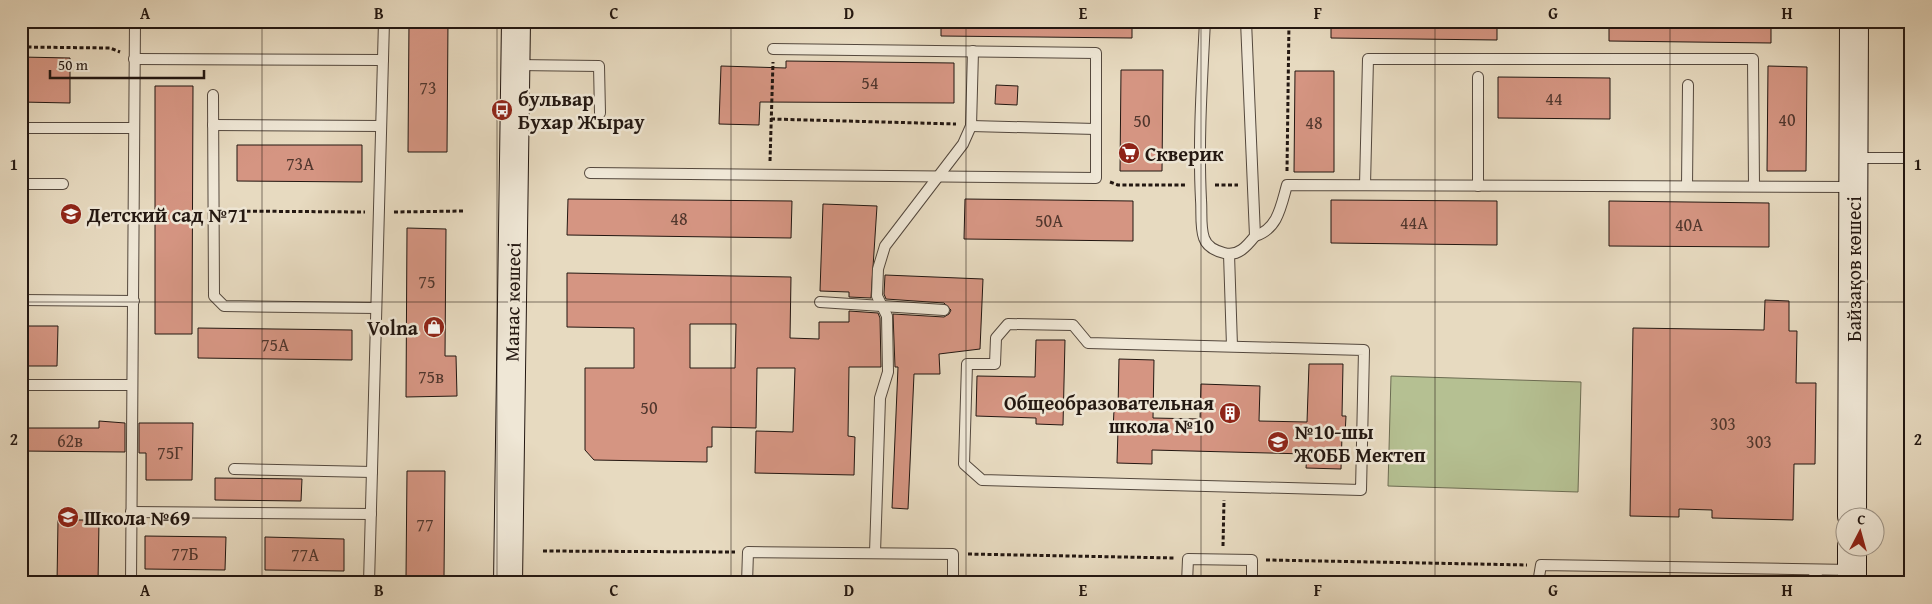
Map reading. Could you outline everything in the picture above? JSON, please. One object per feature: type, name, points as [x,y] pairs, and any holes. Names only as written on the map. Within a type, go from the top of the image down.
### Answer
[{"type":"street","name":"Манас көшесі","points":[[508,583],[516,21]]},
{"type":"street","name":"Байзақов көшесі","points":[[1852,506],[1854,21]]},
{"type":"lane","points":[[131,583],[135,21]]},
{"type":"lane","points":[[369,583],[384,21]]},
{"type":"lane","points":[[1205,21],[1200,185],[1204,238],[1208,246],[1216,251],[1229,254],[1245,248],[1255,236],[1271,228],[1279,214],[1287,186],[1853,187]]},
{"type":"lane","points":[[1246,21],[1255,236]]},
{"type":"lane","points":[[590,173],[1096,178],[1096,53],[773,49]]},
{"type":"lane","points":[[875,553],[880,398],[888,372],[887,316],[876,296],[878,269],[885,246],[964,144],[971,126],[973,51]]},
{"type":"lane","points":[[134,59],[383,60]]},
{"type":"lane","points":[[1365,185],[1368,59],[1753,59],[1754,186]]},
{"type":"lane","points":[[516,65],[600,66],[600,113]]},
{"type":"lane","points":[[1478,77],[1478,186]]},
{"type":"lane","points":[[1687,186],[1688,85]]},
{"type":"lane","points":[[213,95],[214,296],[224,306],[376,308]]},
{"type":"lane","points":[[213,125],[381,126]]},
{"type":"lane","points":[[971,126],[1096,129]]},
{"type":"lane","points":[[21,128],[134,128]]},
{"type":"lane","points":[[1853,158],[1911,158]]},
{"type":"lane","points":[[21,184],[63,184]]},
{"type":"lane","points":[[1229,254],[1232,346]]},
{"type":"lane","points":[[21,300],[134,301]]},
{"type":"lane","points":[[820,302],[944,310]]},
{"type":"lane","points":[[1008,324],[1073,326],[1088,343],[1364,350],[1361,490],[1224,486],[982,480],[964,464],[967,364],[995,364],[996,338],[1008,324]]},
{"type":"lane","points":[[21,385],[132,385]]},
{"type":"lane","points":[[234,469],[372,472]]},
{"type":"lane","points":[[131,512],[371,514]]},
{"type":"lane","points":[[747,583],[748,552],[953,554],[953,583]]},
{"type":"lane","points":[[1187,583],[1188,559],[1252,560],[1252,583]]},
{"type":"lane","points":[[1538,583],[1541,565],[1819,570],[1852,567]]},
{"type":"lane","points":[[1809,583],[1819,570]]},
{"type":"path","points":[[1287,186],[1289,21]]},
{"type":"path","points":[[21,47],[110,48],[134,59]]},
{"type":"path","points":[[770,175],[773,49]]},
{"type":"path","points":[[771,118],[942,122],[971,126]]},
{"type":"path","points":[[213,212],[465,212]]},
{"type":"path","points":[[1222,559],[1224,486]]},
{"type":"path","points":[[543,551],[748,552]]},
{"type":"path","points":[[953,554],[1188,559]]},
{"type":"path","points":[[1252,560],[1541,565]]},
{"type":"green space","points":[[1391,376],[1581,382],[1578,492],[1388,486]]},
{"type":"building","points":[[409,21],[448,21],[447,152],[408,152]]},
{"type":"building","points":[[941,21],[1132,21],[1132,38],[941,36]]},
{"type":"building","points":[[1331,21],[1497,21],[1497,40],[1331,38]]},
{"type":"building","points":[[1609,21],[1771,21],[1771,43],[1609,41]]},
{"type":"building","points":[[21,57],[70,58],[70,103],[21,102]]},
{"type":"building","points":[[786,61],[954,63],[954,103],[760,102],[759,125],[719,124],[721,66],[786,68]]},
{"type":"building","points":[[1768,66],[1807,67],[1806,171],[1767,171]]},
{"type":"building","points":[[1121,70],[1163,70],[1162,171],[1120,171]]},
{"type":"building","points":[[1295,71],[1334,71],[1334,172],[1294,172]]},
{"type":"building","points":[[1498,77],[1610,78],[1610,119],[1498,118]]},
{"type":"building","points":[[996,85],[1018,86],[1017,105],[995,104]]},
{"type":"building","points":[[155,86],[193,86],[192,334],[155,334]]},
{"type":"building","points":[[237,145],[362,145],[362,182],[237,181]]},
{"type":"building","points":[[568,199],[792,201],[791,238],[567,235]]},
{"type":"building","points":[[965,199],[1133,201],[1133,241],[964,239]]},
{"type":"building","points":[[1331,200],[1497,201],[1497,245],[1331,243]]},
{"type":"building","points":[[1609,201],[1769,203],[1769,247],[1609,246]]},
{"type":"building","points":[[823,204],[877,206],[871,298],[849,297],[849,292],[820,291]]},
{"type":"building","points":[[407,228],[446,229],[445,356],[456,356],[457,396],[406,397]]},
{"type":"building","points":[[567,273],[791,277],[790,338],[819,339],[819,322],[849,322],[849,311],[878,313],[880,318],[881,367],[849,367],[848,436],[855,437],[854,475],[755,473],[756,431],[793,432],[795,368],[757,368],[756,428],[712,427],[712,447],[707,447],[707,462],[594,460],[585,450],[585,368],[634,368],[634,328],[567,327]],"holes":[[[690,324],[736,324],[735,368],[690,368]]]},
{"type":"building","points":[[885,275],[983,279],[980,349],[939,354],[940,374],[914,374],[908,509],[892,508],[898,367],[895,367],[893,314],[944,317],[951,310],[944,303],[886,299],[884,294]]},
{"type":"building","points":[[1765,300],[1789,301],[1789,331],[1797,331],[1796,383],[1816,383],[1815,464],[1794,464],[1793,520],[1712,518],[1712,510],[1679,509],[1679,517],[1630,516],[1633,328],[1764,330]]},
{"type":"building","points":[[21,326],[58,326],[57,366],[21,366]]},
{"type":"building","points":[[198,328],[352,330],[352,360],[198,358]]},
{"type":"building","points":[[1036,340],[1065,340],[1063,425],[1036,424],[1036,418],[976,416],[977,376],[1035,377]]},
{"type":"building","name":"Общеобразовательная школа №10","points":[[1119,359],[1154,360],[1153,418],[1200,419],[1201,384],[1260,386],[1259,421],[1307,422],[1309,364],[1343,364],[1342,416],[1346,416],[1345,435],[1342,435],[1341,469],[1306,468],[1307,454],[1152,450],[1152,464],[1117,463],[1118,430],[1113,430],[1114,410],[1118,410]]},
{"type":"building","points":[[99,421],[125,423],[125,452],[21,451],[21,428],[99,428]]},
{"type":"building","points":[[139,423],[193,423],[192,480],[146,480],[146,453],[139,453]]},
{"type":"building","points":[[407,471],[445,471],[444,577],[406,577]]},
{"type":"building","points":[[215,478],[302,479],[301,501],[215,500]]},
{"type":"building","points":[[58,520],[99,520],[98,583],[57,583]]},
{"type":"building","points":[[145,536],[226,537],[225,570],[145,569]]},
{"type":"building","points":[[265,537],[344,539],[344,571],[265,570]]},
{"type":"place","name":"бульвар Бухар Жырау","points":[[502,110]]},
{"type":"place","name":"Скверик","points":[[1129,153]]},
{"type":"place","name":"Детский сад №71","points":[[71,214]]},
{"type":"place","name":"Volna","points":[[434,327]]},
{"type":"place","name":"Общеобразовательная школа №10","points":[[1230,413]]},
{"type":"place","name":"№10-шы ЖОББ Мектеп","points":[[1278,442]]},
{"type":"place","name":"Школа №69","points":[[68,517]]}]
